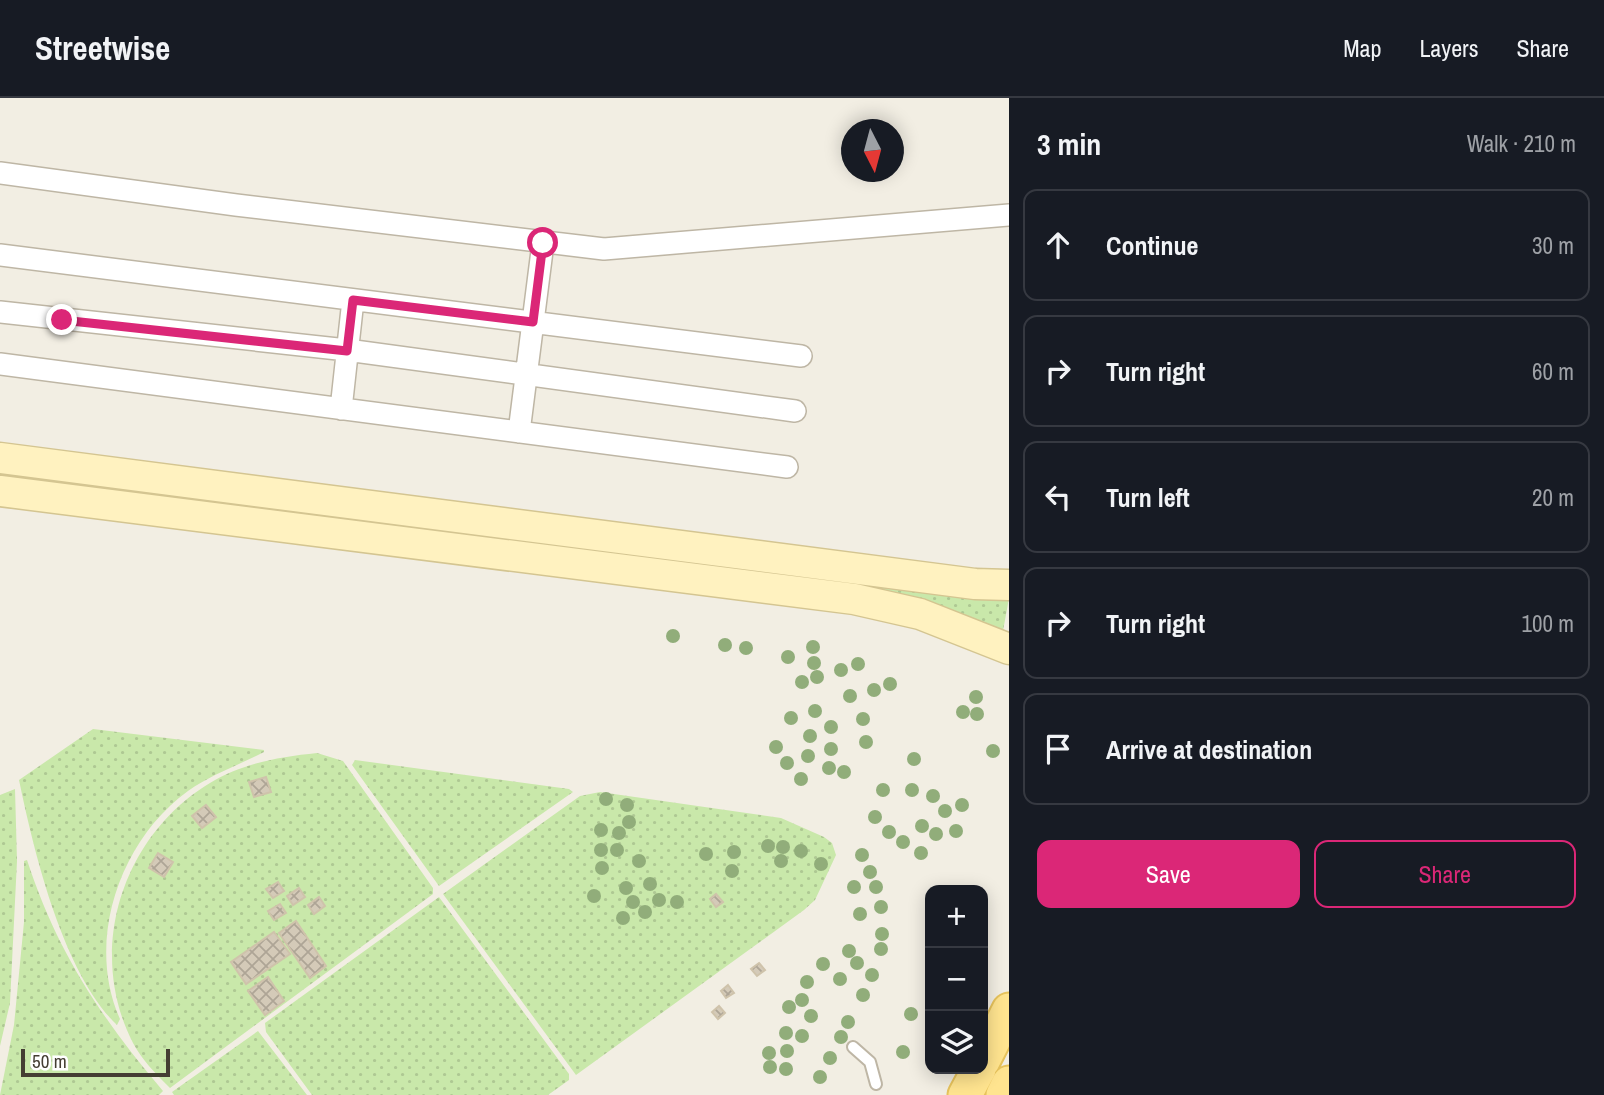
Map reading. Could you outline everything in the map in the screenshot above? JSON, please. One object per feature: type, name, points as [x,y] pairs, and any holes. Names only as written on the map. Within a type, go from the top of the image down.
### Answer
[{"type":"main road","points":[[988,1051],[1009,1010]]},
{"type":"main road","points":[[965,1095],[976,1074]]},
{"type":"main road","points":[[1003,1095],[1009,1083]]},
{"type":"street","points":[[0,173],[543,243],[630,249],[1009,215]]},
{"type":"street","points":[[519,432],[543,243]]},
{"type":"street","points":[[0,256],[801,356]]},
{"type":"street","points":[[341,409],[353,300]]},
{"type":"street","points":[[0,312],[347,351],[795,411]]},
{"type":"street","points":[[0,364],[787,467]]},
{"type":"street","points":[[0,458],[975,584],[1009,585]]},
{"type":"street","points":[[0,491],[854,599],[920,614],[1009,649]]},
{"type":"lane","points":[[853,1047],[870,1062],[876,1084]]},
{"type":"green space","points":[[0,468],[1009,598],[1003,631],[926,602],[0,480]]},
{"type":"green space","points":[[93,729],[264,750],[188,791],[164,812],[144,836],[127,864],[115,894],[108,926],[106,957],[110,989],[120,1019],[117,1025],[81,975],[66,944],[42,875],[19,780]]},
{"type":"green space","points":[[317,753],[343,761],[433,888],[433,894],[170,1088],[145,1061],[133,1043],[119,1007],[113,970],[113,934],[121,898],[135,864],[155,832],[180,805],[210,783],[235,770],[262,762]]},
{"type":"green space","points":[[355,760],[569,789],[573,792],[439,886],[352,765]]},
{"type":"green space","points":[[15,789],[17,861],[10,1003],[0,1046],[0,795]]},
{"type":"green space","points":[[600,792],[781,818],[824,837],[832,843],[836,855],[815,900],[804,910],[576,1075],[443,894],[580,796]]},
{"type":"green space","points":[[27,860],[52,925],[83,983],[120,1037],[163,1091],[159,1095],[0,1095],[14,1025],[24,922],[24,861]]},
{"type":"green space","points":[[439,897],[569,1074],[569,1080],[548,1095],[312,1095],[266,1032],[265,1023]]},
{"type":"green space","points":[[258,1031],[307,1095],[174,1095],[172,1092]]},
{"type":"building","points":[[266,777],[271,792],[254,797],[249,782]]},
{"type":"building","points":[[206,805],[216,817],[202,828],[192,816]]},
{"type":"building","points":[[158,853],[173,862],[164,877],[149,868]]},
{"type":"building","points":[[278,882],[284,891],[273,898],[266,889]]},
{"type":"building","points":[[299,888],[305,897],[293,905],[287,896]]},
{"type":"building","points":[[716,894],[723,902],[716,907],[710,899]]},
{"type":"building","points":[[319,897],[325,906],[314,914],[308,905]]},
{"type":"building","points":[[280,904],[286,913],[274,920],[268,911]]},
{"type":"building","points":[[296,921],[326,966],[310,978],[279,933]]},
{"type":"building","points":[[274,932],[290,954],[246,984],[231,962]]},
{"type":"building","points":[[759,963],[765,970],[757,976],[751,969]]},
{"type":"building","points":[[268,977],[284,1001],[265,1015],[248,991]]},
{"type":"building","points":[[728,985],[734,993],[726,998],[721,991]]},
{"type":"building","points":[[719,1006],[725,1013],[718,1019],[712,1012]]},
{"type":"route","points":[[62,320],[347,351],[353,300],[533,322],[543,243]]}]
